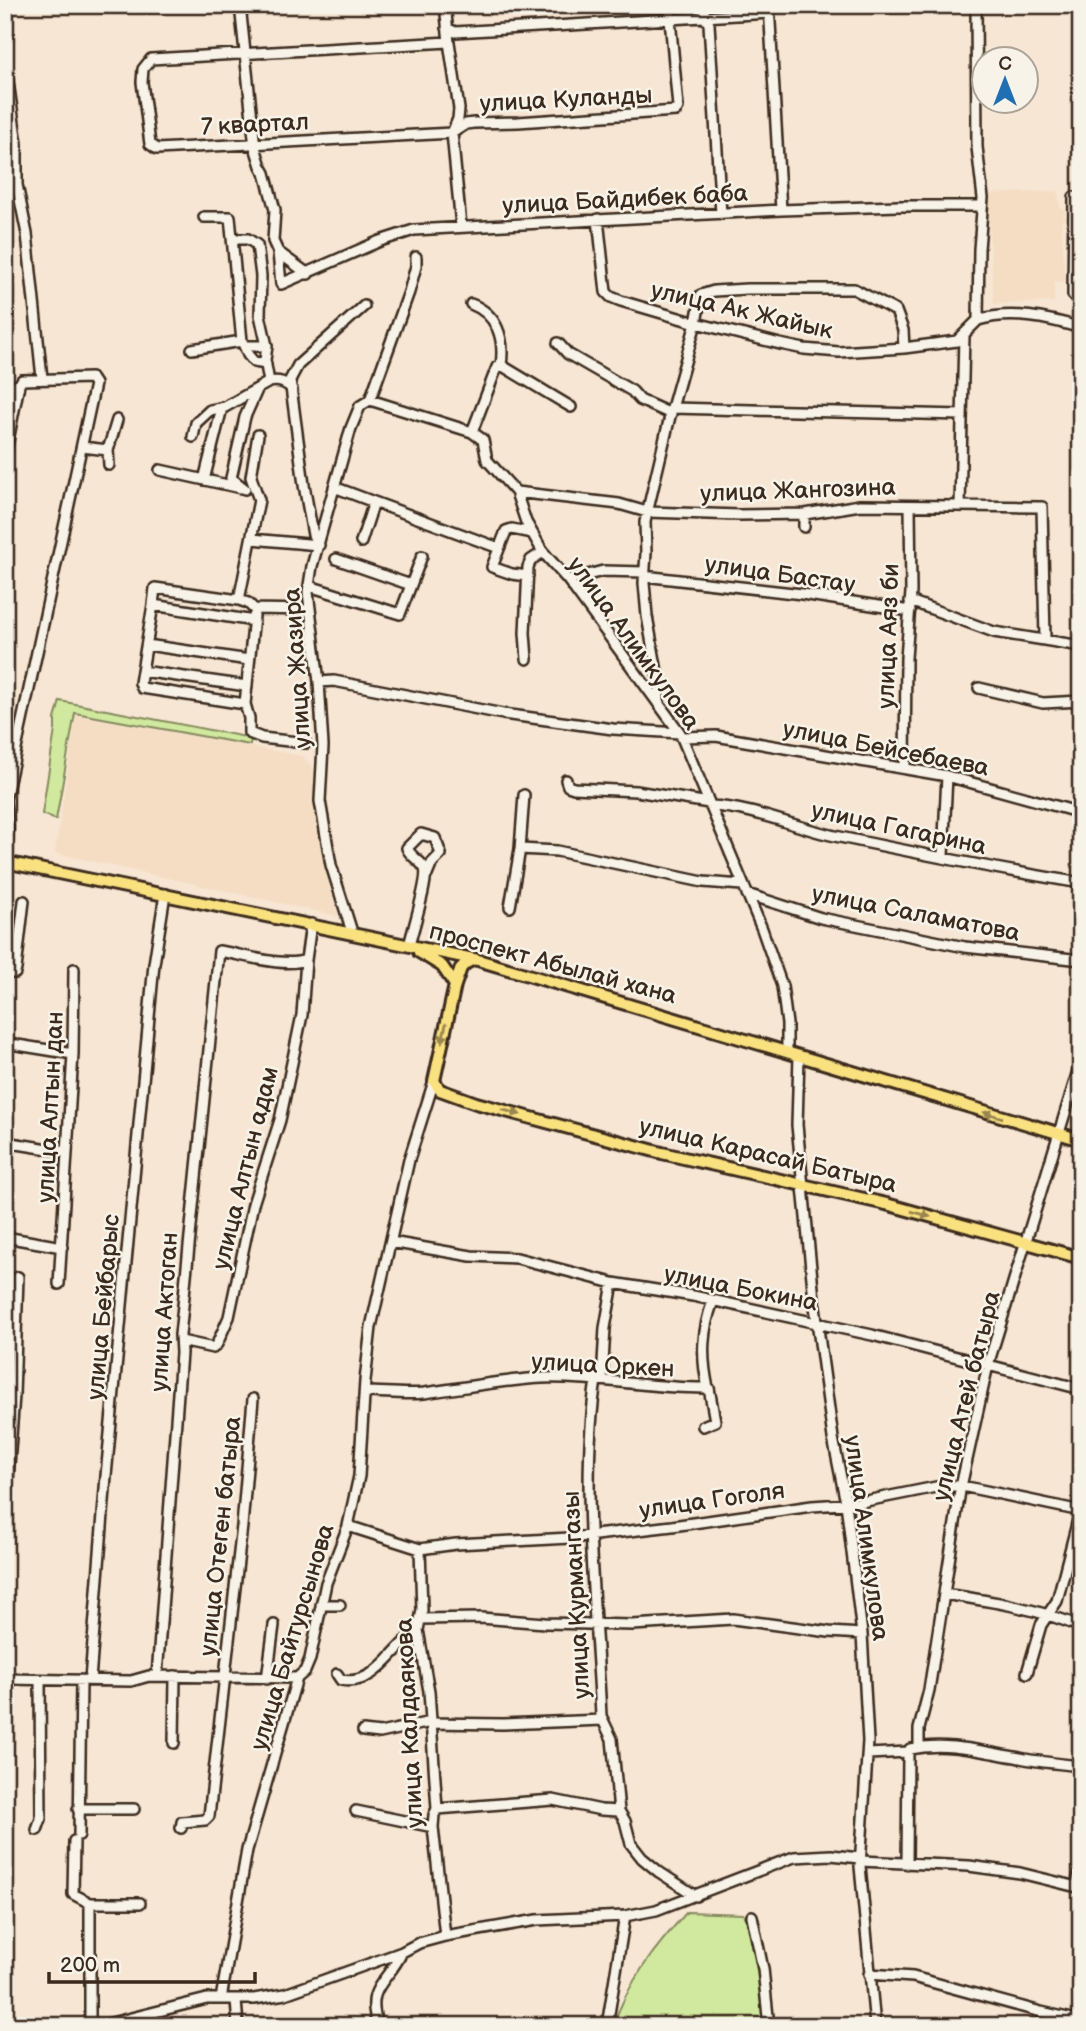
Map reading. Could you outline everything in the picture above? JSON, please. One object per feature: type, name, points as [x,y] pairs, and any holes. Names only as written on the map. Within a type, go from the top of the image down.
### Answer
[{"type":"main road","name":"проспект Абылай хана","points":[[5,861],[474,959],[1081,1140]]},
{"type":"main road","points":[[408,946],[438,962],[454,985]]},
{"type":"main road","points":[[445,1092],[440,1090],[434,1081],[454,985],[461,968],[474,959]]},
{"type":"main road","name":"улица Карасай Батыра","points":[[445,1092],[476,1103],[640,1147],[802,1183],[1081,1258]]},
{"type":"street","points":[[240,5],[255,143],[275,210],[273,241],[278,253],[308,274]]},
{"type":"street","points":[[445,5],[458,109],[458,119],[452,133],[461,226]]},
{"type":"street","points":[[669,5],[670,19]]},
{"type":"street","points":[[704,5],[705,17],[709,23],[721,214]]},
{"type":"street","points":[[890,7],[956,5]]},
{"type":"street","points":[[976,5],[976,147],[978,173],[982,180],[978,320]]},
{"type":"street","points":[[447,28],[455,32],[705,17],[770,9],[781,210]]},
{"type":"street","name":"улица Куланды","points":[[452,133],[466,124],[474,123],[676,111],[678,107],[670,19]]},
{"type":"street","points":[[245,53],[449,43]]},
{"type":"street","name":"7 квартал","points":[[245,53],[151,59],[143,69],[142,82],[150,144],[157,149],[452,133]]},
{"type":"street","points":[[5,61],[17,156],[17,185],[30,260],[42,378]]},
{"type":"street","points":[[5,157],[12,159],[17,156]]},
{"type":"street","points":[[5,157],[17,185]]},
{"type":"street","points":[[1074,197],[1073,295],[1081,302]]},
{"type":"street","name":"улица Байдибек баба","points":[[278,253],[281,284],[414,230],[781,210],[982,206]]},
{"type":"street","points":[[204,217],[230,217],[243,343],[254,362],[266,363]]},
{"type":"street","name":"улица Ак Жайык","points":[[598,219],[604,287],[611,297],[696,323],[804,349],[839,352],[904,348],[957,341],[964,335]]},
{"type":"street","points":[[233,239],[248,239],[257,245],[261,276],[260,315],[267,346],[269,382]]},
{"type":"street","name":"улица Жазира","points":[[352,932],[331,865],[322,812],[320,778],[323,746],[319,682],[308,610],[309,586],[334,487],[360,406],[370,400],[409,292],[416,257]]},
{"type":"street","points":[[659,702],[659,683],[647,616],[647,512],[701,295],[747,289],[854,289],[896,311],[900,317],[904,348]]},
{"type":"street","points":[[370,400],[472,432],[497,368],[501,365],[500,334],[495,322],[489,313],[471,304]]},
{"type":"street","points":[[319,545],[313,535],[304,485],[290,380],[298,365],[308,359],[364,306]]},
{"type":"street","points":[[960,506],[964,335],[978,320],[995,315],[1026,317],[1081,328]]},
{"type":"street","points":[[192,349],[243,343],[267,346]]},
{"type":"street","points":[[558,343],[568,354],[632,391],[640,400],[672,411],[962,415]]},
{"type":"street","points":[[501,365],[571,407]]},
{"type":"street","points":[[5,456],[22,380],[94,380],[82,447],[5,800],[8,842],[5,861]]},
{"type":"street","points":[[193,437],[196,423],[202,416],[269,382],[287,384],[292,389]]},
{"type":"street","points":[[5,388],[19,385]]},
{"type":"street","points":[[245,489],[231,478],[245,416],[258,388]]},
{"type":"street","points":[[225,406],[240,407],[245,416]]},
{"type":"street","points":[[204,480],[225,406]]},
{"type":"street","points":[[109,465],[108,450],[117,420]]},
{"type":"street","name":"улица Алимкулова","points":[[472,432],[483,440],[487,460],[516,492],[526,522],[543,552],[568,580],[681,735],[782,986],[787,1024],[787,1052]]},
{"type":"street","points":[[239,600],[259,495],[251,477],[258,435]]},
{"type":"street","points":[[82,447],[108,450]]},
{"type":"street","points":[[160,470],[245,489],[259,495]]},
{"type":"street","points":[[334,487],[499,548]]},
{"type":"street","name":"улица Жангозина","points":[[516,492],[619,504],[647,512],[750,515],[804,514],[860,505],[1042,507],[1045,639]]},
{"type":"street","points":[[360,542],[374,502]]},
{"type":"street","name":"улица Аяз би","points":[[905,768],[910,506]]},
{"type":"street","points":[[804,514],[804,527]]},
{"type":"street","points":[[528,576],[492,567],[509,528],[532,533]]},
{"type":"street","points":[[252,539],[319,545]]},
{"type":"street","points":[[527,659],[525,633],[528,576],[531,560],[543,552]]},
{"type":"street","points":[[309,586],[400,614],[422,556]]},
{"type":"street","points":[[336,559],[411,585]]},
{"type":"street","name":"улица Бастау","points":[[568,580],[603,571],[645,574],[910,606],[994,632],[1081,646]]},
{"type":"street","points":[[245,704],[142,688],[140,682],[155,588],[239,600],[254,609],[308,610]]},
{"type":"street","points":[[153,605],[254,621]]},
{"type":"street","points":[[254,609],[245,704],[249,718],[248,733],[262,738],[306,743]]},
{"type":"street","points":[[147,645],[249,660]]},
{"type":"street","points":[[142,671],[247,685]]},
{"type":"street","name":"улица Бейсебаева","points":[[319,682],[334,681],[524,717],[613,729],[716,736],[905,768],[947,776],[1081,813]]},
{"type":"street","points":[[979,688],[1042,703],[1081,701]]},
{"type":"street","points":[[943,856],[947,776]]},
{"type":"street","name":"улица Гагарина","points":[[566,780],[568,786],[575,788],[636,791],[758,814],[792,826],[838,836],[1081,883]]},
{"type":"street","points":[[510,907],[520,849],[524,795]]},
{"type":"street","points":[[408,946],[427,875],[432,863],[441,853],[438,840],[433,836],[421,834],[407,849],[422,863],[427,875]]},
{"type":"street","name":"улица Саламатова","points":[[520,849],[557,851],[745,889],[821,918],[935,942],[1081,960]]},
{"type":"street","name":"улица Бейбарыс","points":[[90,1903],[73,1894],[85,1680],[157,938],[165,894]]},
{"type":"street","points":[[5,973],[15,973],[24,901]]},
{"type":"street","points":[[306,960],[311,924]]},
{"type":"street","name":"улица Актоган","points":[[157,1676],[188,1249],[219,951],[288,963],[306,960]]},
{"type":"street","name":"улица Алтын адам","points":[[181,1341],[213,1348],[229,1317],[254,1204],[282,1109],[302,1015],[306,960]]},
{"type":"street","name":"улица Алтын дан","points":[[59,1284],[73,1054],[74,970]]},
{"type":"street","points":[[5,1043],[73,1054]]},
{"type":"street","name":"улица Алимкулова","points":[[799,1056],[797,1125],[817,1323],[833,1438],[846,1503],[862,1633],[867,1754],[860,1859],[875,2026]]},
{"type":"street","name":"улица Атей батыра","points":[[919,1747],[919,1729],[929,1690],[962,1486],[988,1365],[1081,1061]]},
{"type":"street","name":"улица Байтурсынова","points":[[221,1999],[253,1829],[297,1678],[310,1659],[326,1583],[348,1526],[359,1476],[371,1327],[409,1160],[434,1081]]},
{"type":"street","points":[[429,1097],[445,1092]]},
{"type":"street","points":[[5,1142],[67,1152]]},
{"type":"street","points":[[5,1237],[62,1247]]},
{"type":"street","name":"улица Бокина","points":[[391,1242],[471,1256],[517,1258],[613,1283],[817,1323],[1081,1389]]},
{"type":"street","points":[[5,1520],[14,1395],[18,1277]]},
{"type":"street","name":"улица Курмангазы","points":[[613,1283],[590,1424],[591,1535],[602,1720],[612,1739],[619,1811],[625,1821],[631,1844],[659,1872],[696,1896]]},
{"type":"street","points":[[708,1388],[702,1345],[713,1301]]},
{"type":"street","name":"улица Оркен","points":[[365,1392],[422,1393],[518,1380],[599,1380],[651,1387],[708,1388],[715,1420],[703,1426]]},
{"type":"street","name":"улица Отеген батыра","points":[[181,1828],[182,1822],[209,1816],[253,1399]]},
{"type":"street","name":"улица Гоголя","points":[[348,1526],[421,1549],[672,1526],[846,1503],[941,1486],[962,1486],[1081,1510]]},
{"type":"street","points":[[1027,1673],[1041,1625],[1057,1601],[1081,1510]]},
{"type":"street","name":"улица Калдаякова","points":[[421,1549],[418,1630],[432,1724],[438,1809],[434,1815],[433,1827],[445,1936]]},
{"type":"street","points":[[944,1594],[1049,1614],[1081,1627]]},
{"type":"street","points":[[321,1605],[341,1605]]},
{"type":"street","points":[[420,1619],[481,1618],[597,1624],[733,1619],[829,1632],[862,1633]]},
{"type":"street","points":[[267,1679],[274,1625]]},
{"type":"street","points":[[337,1674],[341,1680],[348,1681],[371,1675],[418,1630]]},
{"type":"street","points":[[5,1679],[131,1681],[157,1676],[297,1678]]},
{"type":"street","points":[[174,1743],[175,1676]]},
{"type":"street","points":[[37,1830],[41,1819],[40,1680]]},
{"type":"street","points":[[363,1731],[380,1732],[426,1723],[602,1720]]},
{"type":"street","points":[[867,1754],[908,1752],[919,1747],[958,1746],[1081,1766]]},
{"type":"street","points":[[907,1864],[908,1752]]},
{"type":"street","points":[[438,1809],[553,1800],[619,1811]]},
{"type":"street","points":[[78,1809],[134,1809]]},
{"type":"street","points":[[356,1811],[433,1827]]},
{"type":"street","points":[[99,2026],[190,2002],[285,1994],[402,1952],[419,1943],[445,1936],[537,1920],[625,1916],[656,1910],[784,1859],[849,1855],[860,1859],[907,1864],[1020,1872],[1078,1887],[1081,1868]]},
{"type":"street","points":[[90,2026],[90,1903],[140,1903]]},
{"type":"street","points":[[607,2026],[625,1916]]},
{"type":"street","points":[[752,1916],[766,1987],[769,2026]]},
{"type":"street","points":[[378,2026],[373,2002],[376,1991],[397,1964],[402,1952]]},
{"type":"street","points":[[869,1974],[913,1977],[1081,2021]]},
{"type":"street","points":[[236,2000],[238,2026]]},
{"type":"shaded area","points":[[1058,191],[1060,208],[1064,209],[1065,219],[1061,221],[1065,281],[1054,282],[1054,302],[994,304],[987,194]]},
{"type":"shaded area","points":[[76,715],[302,756],[312,766],[322,856],[338,916],[55,853]]},
{"type":"green space","points":[[60,701],[251,738],[250,745],[75,713],[56,820],[42,814],[55,719]]},
{"type":"green space","points":[[687,1912],[743,1914],[757,1953],[764,2026],[613,2026],[626,1995],[644,1965]]}]
